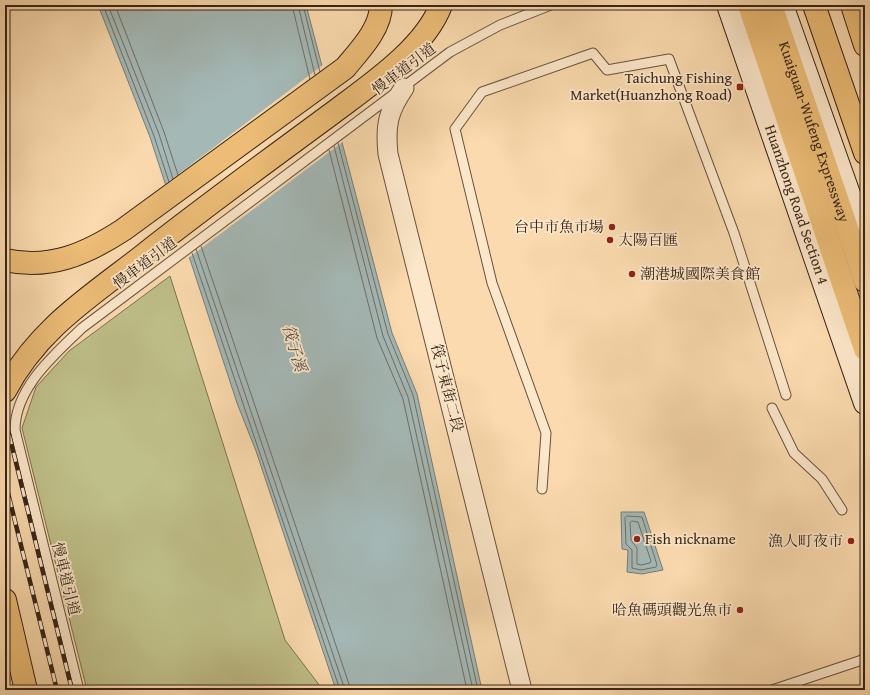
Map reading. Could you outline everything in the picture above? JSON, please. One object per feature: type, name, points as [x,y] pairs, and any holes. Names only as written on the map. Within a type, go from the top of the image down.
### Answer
[{"type":"highway","points":[[5,260],[27,263],[45,262],[79,255],[95,248],[152,210],[345,68],[364,44],[375,26],[381,10],[381,5]]},
{"type":"highway","points":[[5,391],[26,357],[54,326],[163,240],[404,57],[437,18],[441,5]]},
{"type":"highway","points":[[749,5],[801,155],[865,349]]},
{"type":"highway","name":"Kuaiguan-Wufeng Expressway","points":[[771,5],[865,281]]},
{"type":"highway","points":[[814,5],[865,153]]},
{"type":"highway","points":[[852,5],[865,45]]},
{"type":"highway","points":[[5,600],[26,690]]},
{"type":"street","name":"Huanzhong Road Section 4","points":[[728,5],[865,403]]},
{"type":"street","points":[[782,5],[865,239]]},
{"type":"street","points":[[824,5],[865,123]]},
{"type":"street","name":"筏子東街二段","points":[[404,88],[394,102],[389,115],[386,132],[388,154],[522,690]]},
{"type":"lane","name":"慢車道引道","points":[[79,690],[14,430],[15,419],[20,403],[31,382],[56,353],[82,328],[361,118],[404,88],[450,52],[500,25],[551,5]]},
{"type":"lane","points":[[542,489],[546,433],[492,283],[455,129],[482,92],[593,53],[607,70],[669,59],[734,233],[786,395]]},
{"type":"lane","points":[[772,408],[794,453],[822,479],[842,510]]},
{"type":"lane","points":[[772,690],[865,659]]},
{"type":"green space","points":[[170,276],[285,640],[323,690],[87,690],[22,428],[36,387],[69,351]]},
{"type":"water","name":"筏子溪","points":[[98,5],[306,5],[392,333],[417,394],[482,690],[336,690],[256,451],[237,403],[150,137]]},
{"type":"water","points":[[621,512],[644,512],[663,570],[642,574],[627,572],[628,550],[622,549]]},
{"type":"pier","points":[[324,64],[344,141],[187,259],[164,185]]},
{"type":"railway","points":[[5,418],[72,690]]},
{"type":"railway","points":[[5,481],[57,690]]},
{"type":"place","name":"Taichung Fishing Market(Huanzhong Road)","points":[[740,87]]},
{"type":"place","name":"台中市魚市場","points":[[612,227]]},
{"type":"place","name":"太陽百匯","points":[[610,240]]},
{"type":"place","name":"潮港城國際美食館","points":[[632,274]]},
{"type":"place","name":"Fish nickname","points":[[637,539]]},
{"type":"place","name":"漁人町夜市","points":[[851,541]]},
{"type":"place","name":"哈魚碼頭觀光魚市","points":[[740,610]]}]
